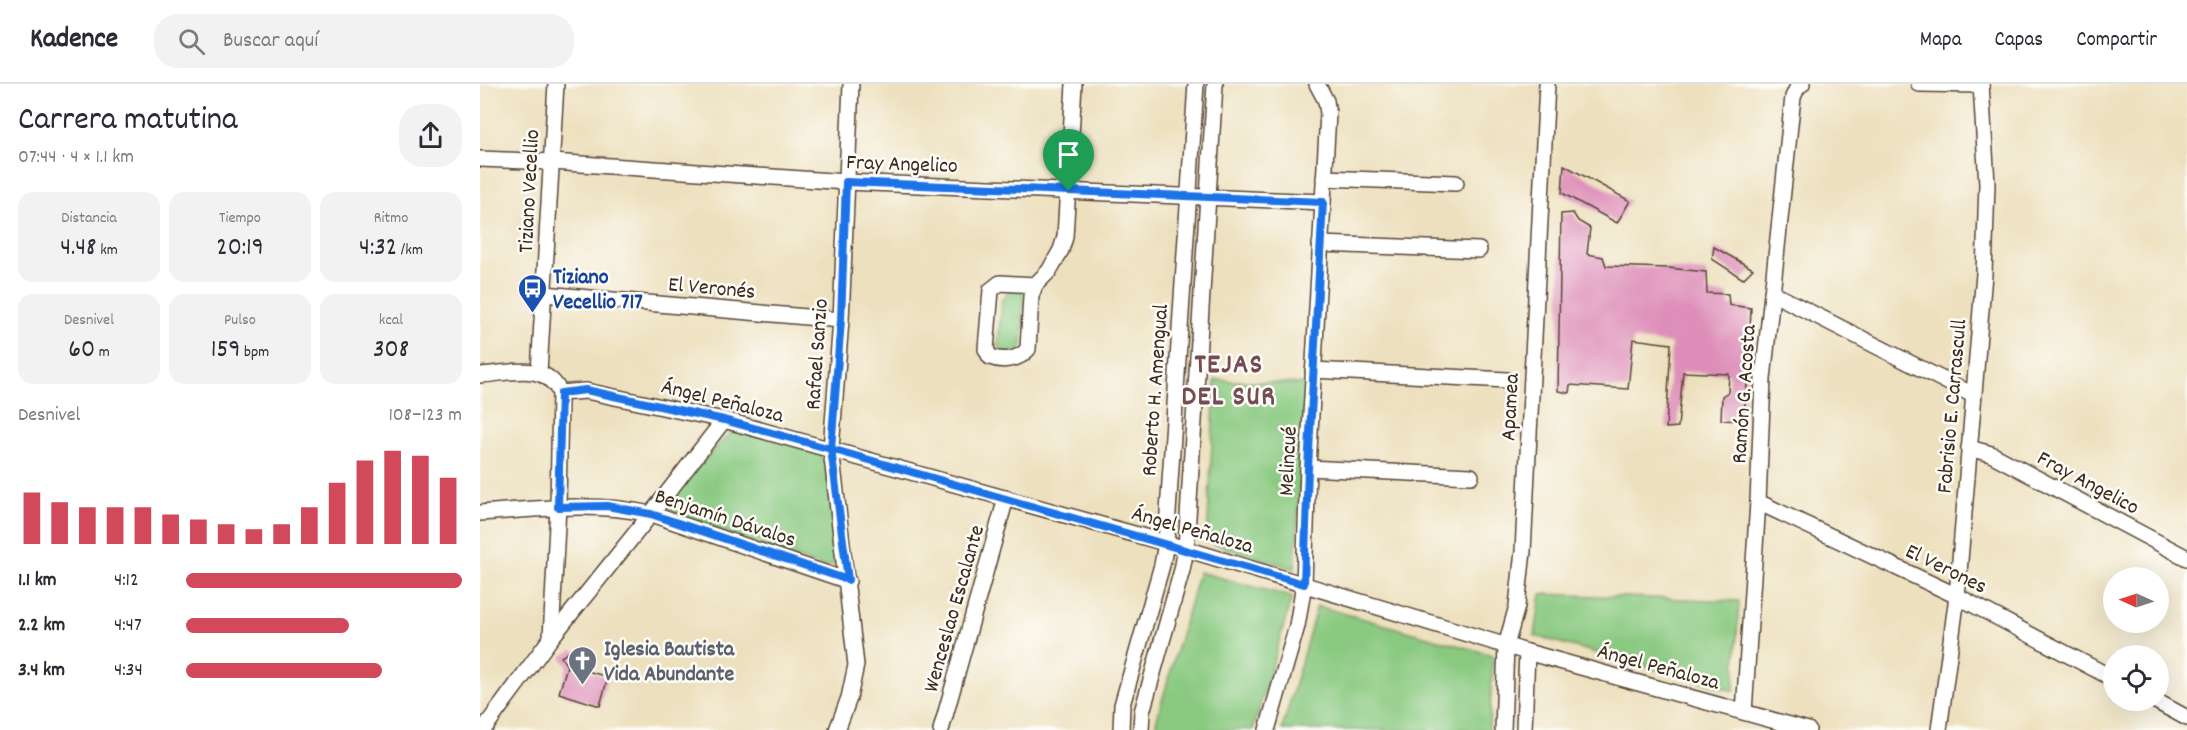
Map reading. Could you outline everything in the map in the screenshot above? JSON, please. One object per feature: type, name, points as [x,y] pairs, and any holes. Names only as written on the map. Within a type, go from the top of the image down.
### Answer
[{"type":"street","name":"Tiziano Vecellio","points":[[543,374],[544,294],[556,84]]},
{"type":"street","name":"Rafael Sanzio","points":[[837,730],[849,698],[856,665],[848,580],[831,449],[841,320],[851,84]]},
{"type":"street","points":[[1035,285],[1000,284],[995,285],[991,290],[986,349],[990,357],[1016,358],[1023,356],[1028,349],[1031,296],[1035,285],[1049,271],[1061,250],[1065,237],[1074,84]]},
{"type":"street","name":"Roberto H. Amengual","points":[[1121,730],[1122,705],[1166,543],[1196,84]]},
{"type":"street","name":"Roberto H. Amengual","points":[[1142,730],[1142,712],[1186,549],[1215,84]]},
{"type":"street","name":"Melincué","points":[[1268,730],[1297,626],[1304,584],[1308,468],[1328,113],[1326,100],[1317,84]]},
{"type":"street","name":"Apamea","points":[[1503,730],[1506,646],[1517,606],[1523,551],[1547,84]]},
{"type":"street","name":"Ramón G. Acosta","points":[[1744,712],[1758,502],[1763,379],[1794,97],[1798,86],[1802,84]]},
{"type":"street","points":[[1919,84],[1981,84]]},
{"type":"street","name":"Fabrisio E. Carrascull","points":[[1939,730],[1957,596],[1984,274],[1987,184],[1981,84]]},
{"type":"street","name":"Fray Angelico","points":[[480,159],[846,182],[1323,202]]},
{"type":"street","points":[[1324,178],[1456,183]]},
{"type":"street","points":[[1320,244],[1479,250]]},
{"type":"street","points":[[1772,293],[1973,395]]},
{"type":"street","name":"El Veronés","points":[[544,294],[841,320]]},
{"type":"street","points":[[1313,370],[1507,380]]},
{"type":"street","points":[[480,375],[543,374],[555,382],[561,393],[551,638]]},
{"type":"street","name":"Ángel Peñaloza","points":[[561,393],[586,390],[724,420],[1166,543],[1506,646],[1808,730]]},
{"type":"street","points":[[483,730],[551,638],[724,420]]},
{"type":"street","name":"Fray Angelico","points":[[1969,448],[1991,454],[2187,558]]},
{"type":"street","points":[[1308,468],[1471,476]]},
{"type":"street","name":"Wenceslao Escalante","points":[[941,730],[1006,498]]},
{"type":"street","name":"El Verones","points":[[1758,502],[1957,596],[2103,673]]},
{"type":"street","name":"Benjamín Dávalos","points":[[480,513],[607,506],[651,514],[848,580]]},
{"type":"street","points":[[1524,730],[1527,652]]},
{"type":"street","points":[[2169,708],[2187,718]]},
{"type":"green space","points":[[1010,288],[1023,292],[1022,345],[1019,352],[1006,353],[1000,351],[998,346],[1002,299]]},
{"type":"green space","points":[[1215,380],[1305,384],[1295,569],[1207,542]]},
{"type":"green space","points":[[740,430],[822,453],[827,460],[837,556],[833,565],[823,567],[674,514],[670,508],[669,498],[732,431]]},
{"type":"green space","points":[[1199,572],[1292,597],[1253,730],[1160,730],[1156,722]]},
{"type":"green space","points":[[1541,594],[1739,601],[1734,691],[1535,636]]},
{"type":"green space","points":[[1317,606],[1493,655],[1489,730],[1282,730]]},
{"type":"building","points":[[1564,165],[1630,201],[1617,223],[1562,193]]},
{"type":"building","points":[[1573,213],[1578,221],[1590,228],[1587,254],[1603,257],[1606,266],[1706,272],[1707,293],[1728,294],[1729,305],[1751,308],[1743,421],[1721,420],[1722,396],[1728,392],[1729,374],[1683,372],[1678,427],[1666,428],[1671,344],[1633,339],[1628,389],[1570,385],[1569,393],[1558,391],[1561,214]]},
{"type":"building","points":[[1714,247],[1753,269],[1743,279],[1712,259]]},
{"type":"building","name":"Iglesia Bautista Vida Abundante","points":[[572,650],[585,654],[580,669],[608,677],[600,706],[559,693],[567,666],[561,657]]},
{"type":"place","name":"Tiziano Vecellio 717","points":[[532,314]]},
{"type":"place","name":"Iglesia Bautista Vida Abundante","points":[[583,686]]},
{"type":"district","name":"TEJAS DEL SUR","points":[[1229,378]]},
{"type":"route","points":[[1069,191],[846,182],[841,320],[831,449],[724,420],[586,390],[561,393],[558,507],[607,506],[651,514],[848,580],[831,449],[1304,584],[1323,202],[1069,191]]}]
